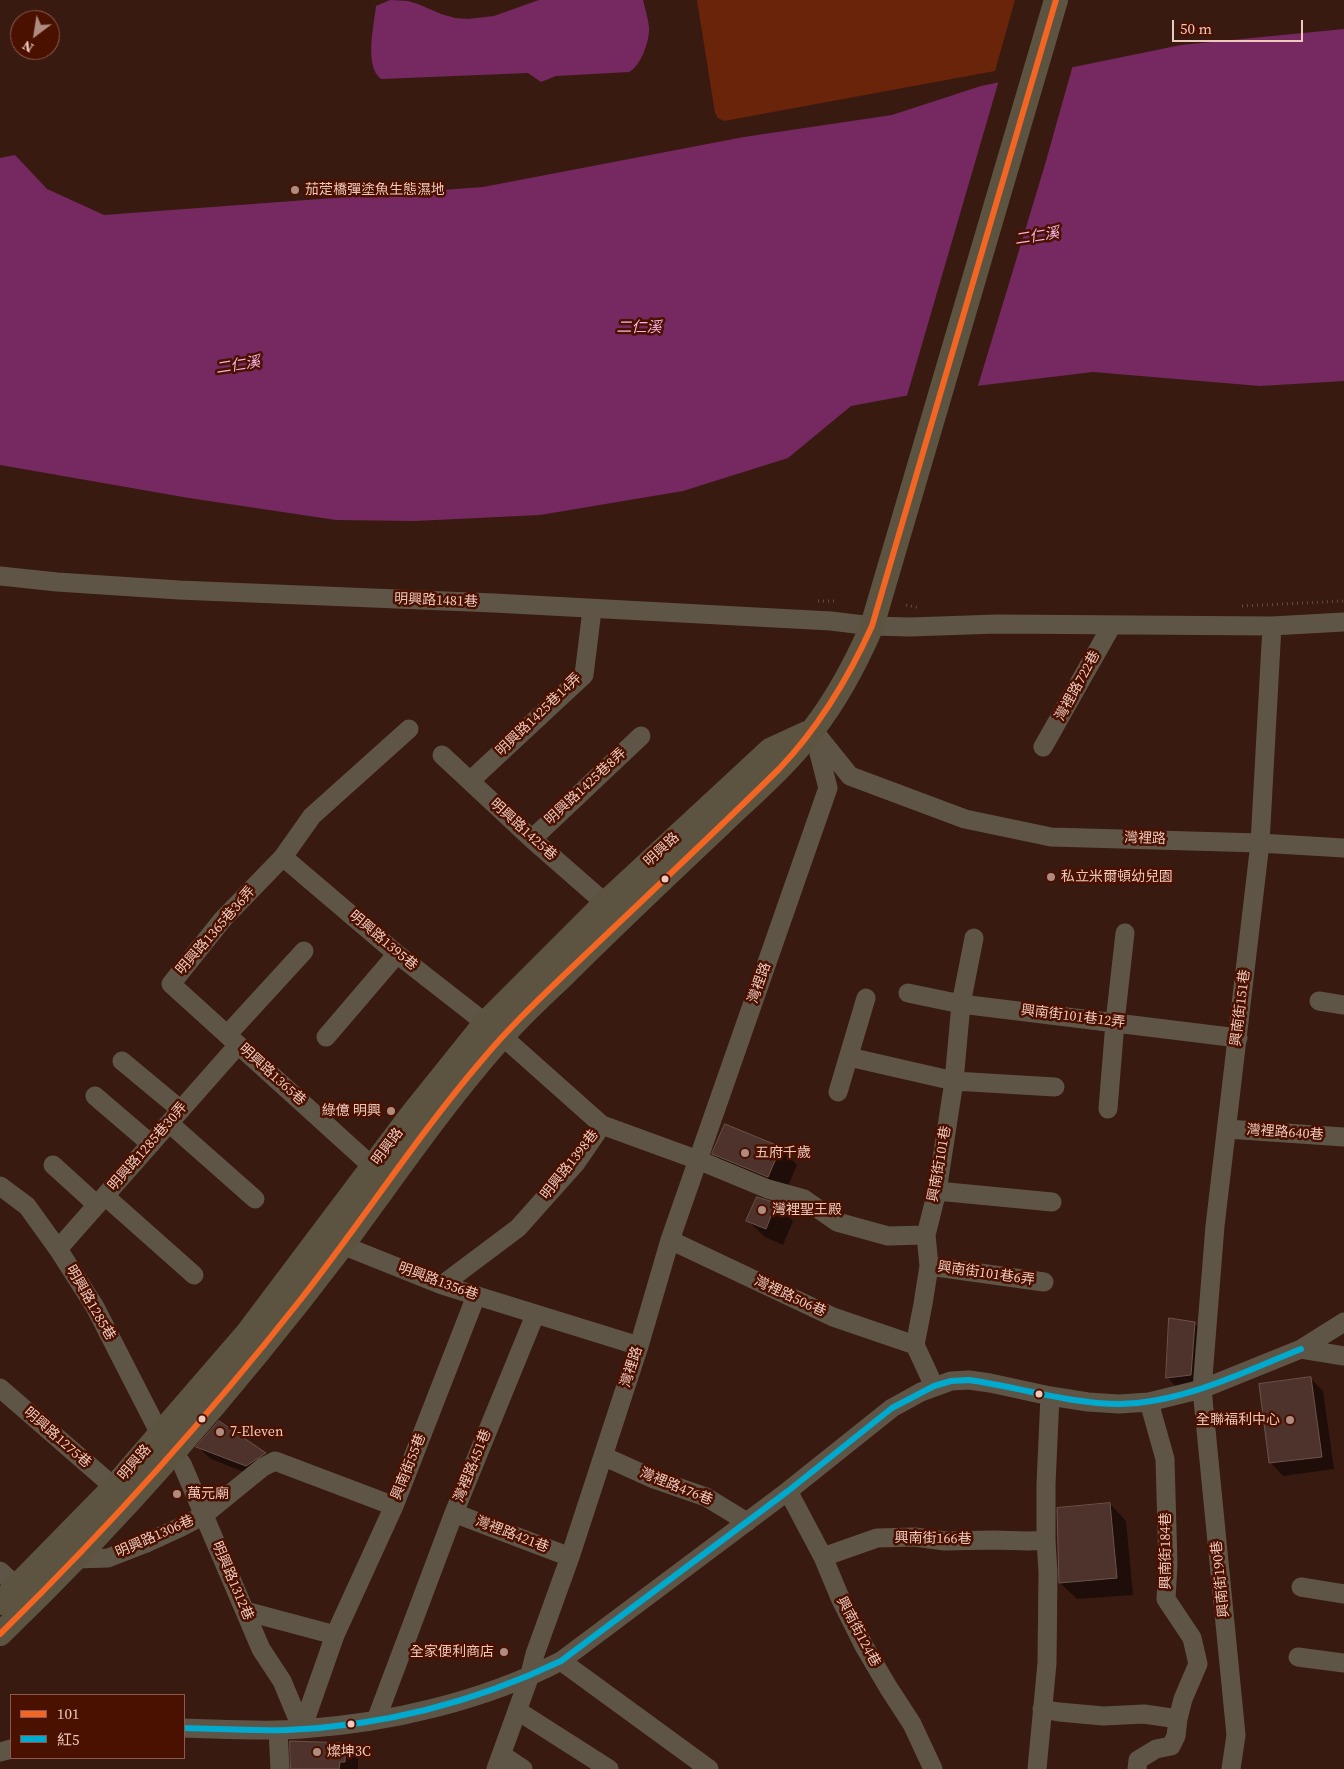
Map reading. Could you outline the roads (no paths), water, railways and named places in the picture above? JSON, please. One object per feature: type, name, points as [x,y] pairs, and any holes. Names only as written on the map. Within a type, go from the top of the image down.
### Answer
[{"type":"main road","name":"明興路","points":[[0,1603],[114,1488],[167,1443],[264,1346],[429,1126],[493,1030],[628,912],[786,762],[813,730],[846,680],[872,626],[1056,0]]},
{"type":"main road","name":"明興路","points":[[0,1634],[76,1559],[130,1502],[167,1443],[412,1114],[493,1030],[605,903],[770,750],[813,730]]},
{"type":"street","name":"明興路1481巷","points":[[0,576],[57,582],[179,590],[494,603],[592,610],[831,621],[872,626]]},
{"type":"street","name":"明興路1425巷14弄","points":[[470,781],[584,676],[592,610]]},
{"type":"street","points":[[872,626],[1272,626],[1344,622]]},
{"type":"street","name":"灣裡路722巷","points":[[1044,747],[1112,625]]},
{"type":"street","name":"興南街151巷","points":[[1202,1389],[1215,1226],[1260,843],[1272,626]]},
{"type":"street","points":[[283,857],[312,816],[409,730]]},
{"type":"street","name":"灣裡路","points":[[813,730],[850,776],[965,819],[1051,837],[1260,843],[1344,848]]},
{"type":"street","name":"灣裡路","points":[[499,1762],[570,1557],[639,1346],[670,1240],[828,788],[813,730]]},
{"type":"street","name":"明興路1425巷8弄","points":[[532,839],[641,736]]},
{"type":"street","name":"明興路1425巷","points":[[442,755],[532,839],[605,903]]},
{"type":"street","name":"明興路1395巷","points":[[283,857],[397,954],[493,1030]]},
{"type":"street","name":"明興路1365巷36弄","points":[[171,984],[223,919],[283,857]]},
{"type":"street","points":[[1108,1109],[1125,933]]},
{"type":"street","name":"興南街101巷","points":[[914,1345],[929,1266],[926,1235],[937,1191],[954,1081],[961,1004],[974,938]]},
{"type":"street","name":"明興路1285巷30弄","points":[[58,1249],[175,1117],[304,951]]},
{"type":"street","points":[[326,1037],[397,954]]},
{"type":"street","name":"明興路1365巷","points":[[171,984],[373,1167]]},
{"type":"street","name":"興南街101巷12弄","points":[[908,993],[961,1004],[1238,1038]]},
{"type":"street","points":[[838,1092],[866,998]]},
{"type":"street","points":[[1320,1001],[1344,1005]]},
{"type":"street","name":"明興路1398巷","points":[[442,1285],[518,1228],[576,1163],[602,1125],[493,1030]]},
{"type":"street","points":[[848,1057],[954,1081],[1055,1087]]},
{"type":"street","points":[[122,1061],[255,1199]]},
{"type":"street","points":[[95,1096],[151,1144]]},
{"type":"street","points":[[602,1125],[698,1160],[768,1189],[804,1198],[837,1222],[888,1236],[926,1235]]},
{"type":"street","name":"灣裡路640巷","points":[[1227,1129],[1344,1137]]},
{"type":"street","points":[[53,1166],[101,1201],[194,1275]]},
{"type":"street","name":"明興路1285巷","points":[[0,1186],[27,1206],[58,1249],[95,1307],[167,1443]]},
{"type":"street","points":[[937,1191],[1052,1202]]},
{"type":"street","name":"灣裡路506巷","points":[[670,1240],[833,1317],[914,1345]]},
{"type":"street","name":"明興路1356巷","points":[[342,1244],[442,1285],[536,1315]]},
{"type":"street","name":"興南街101巷6弄","points":[[929,1266],[1044,1282]]},
{"type":"street","name":"興南街55巷","points":[[302,1729],[335,1635],[394,1506],[476,1296]]},
{"type":"street","points":[[536,1315],[639,1346]]},
{"type":"street","name":"灣裡路451巷","points":[[376,1720],[454,1513],[536,1315]]},
{"type":"street","points":[[185,1728],[302,1729],[376,1720],[417,1713],[529,1678],[561,1661],[788,1491],[892,1408],[934,1386],[951,1381],[969,1380],[1050,1396],[1119,1404],[1150,1402],[1202,1389],[1301,1349],[1344,1322]]},
{"type":"street","points":[[914,1345],[934,1386]]},
{"type":"street","points":[[1301,1349],[1344,1356]]},
{"type":"street","name":"明興路1275巷","points":[[0,1388],[114,1488]]},
{"type":"street","name":"興南街190巷","points":[[1202,1389],[1236,1735],[1231,1769]]},
{"type":"street","points":[[1037,1769],[1047,1663],[1048,1573],[1046,1484],[1050,1396]]},
{"type":"street","name":"興南街184巷","points":[[1137,1769],[1138,1760],[1156,1749],[1171,1746],[1176,1736],[1183,1699],[1198,1664],[1192,1638],[1166,1599],[1168,1565],[1165,1459],[1150,1402]]},
{"type":"street","name":"明興路1312巷","points":[[167,1443],[182,1464],[261,1649],[282,1681],[302,1729]]},
{"type":"street","name":"灣裡路476巷","points":[[603,1456],[654,1479],[706,1497],[747,1522]]},
{"type":"street","name":"明興路1306巷","points":[[76,1559],[108,1558],[144,1544],[204,1515],[263,1467],[276,1461],[394,1506]]},
{"type":"street","name":"興南街124巷","points":[[788,1491],[823,1557],[849,1616],[888,1687],[912,1724],[933,1769]]},
{"type":"street","name":"灣裡路421巷","points":[[454,1513],[570,1557]]},
{"type":"street","name":"興南街166巷","points":[[823,1557],[877,1538],[915,1537],[945,1541],[1046,1540]]},
{"type":"street","points":[[0,1571],[17,1587]]},
{"type":"street","points":[[1301,1587],[1344,1594]]},
{"type":"street","points":[[245,1611],[335,1635]]},
{"type":"street","points":[[1298,1657],[1344,1663]]},
{"type":"street","points":[[561,1661],[709,1769]]},
{"type":"street","points":[[1042,1709],[1103,1716],[1144,1714],[1178,1719]]},
{"type":"street","points":[[518,1711],[609,1769]]},
{"type":"street","points":[[278,1730],[280,1769]]},
{"type":"street","points":[[499,1762],[523,1769]]},
{"type":"water","points":[[390,0],[408,1],[441,14],[468,19],[494,16],[539,0],[643,0],[649,32],[641,59],[629,72],[556,76],[541,82],[528,73],[381,79],[376,73],[371,55],[372,34],[376,6]]},
{"type":"water","name":"二仁溪","points":[[1344,29],[1344,381],[1260,386],[1093,372],[926,392],[851,406],[788,458],[683,491],[540,515],[415,521],[336,520],[189,498],[0,465],[0,158],[15,155],[47,189],[104,215],[483,187],[744,137],[892,115],[981,86],[1181,45]]},
{"type":"place","name":"茄萣橋彈塗魚生態濕地","points":[[295,190]]},
{"type":"place","name":"私立米爾頓幼兒園","points":[[1051,877]]},
{"type":"place","name":"綠億 明興","points":[[391,1111]]},
{"type":"place","name":"五府千歲","points":[[745,1153]]},
{"type":"place","name":"灣裡聖王殿","points":[[762,1210]]},
{"type":"place","name":"全聯福利中心","points":[[1290,1420]]},
{"type":"place","name":"7-Eleven","points":[[220,1432]]},
{"type":"place","name":"萬元廟","points":[[177,1494]]},
{"type":"place","name":"全家便利商店","points":[[504,1652]]},
{"type":"place","name":"燦坤3C","points":[[317,1752]]}]
